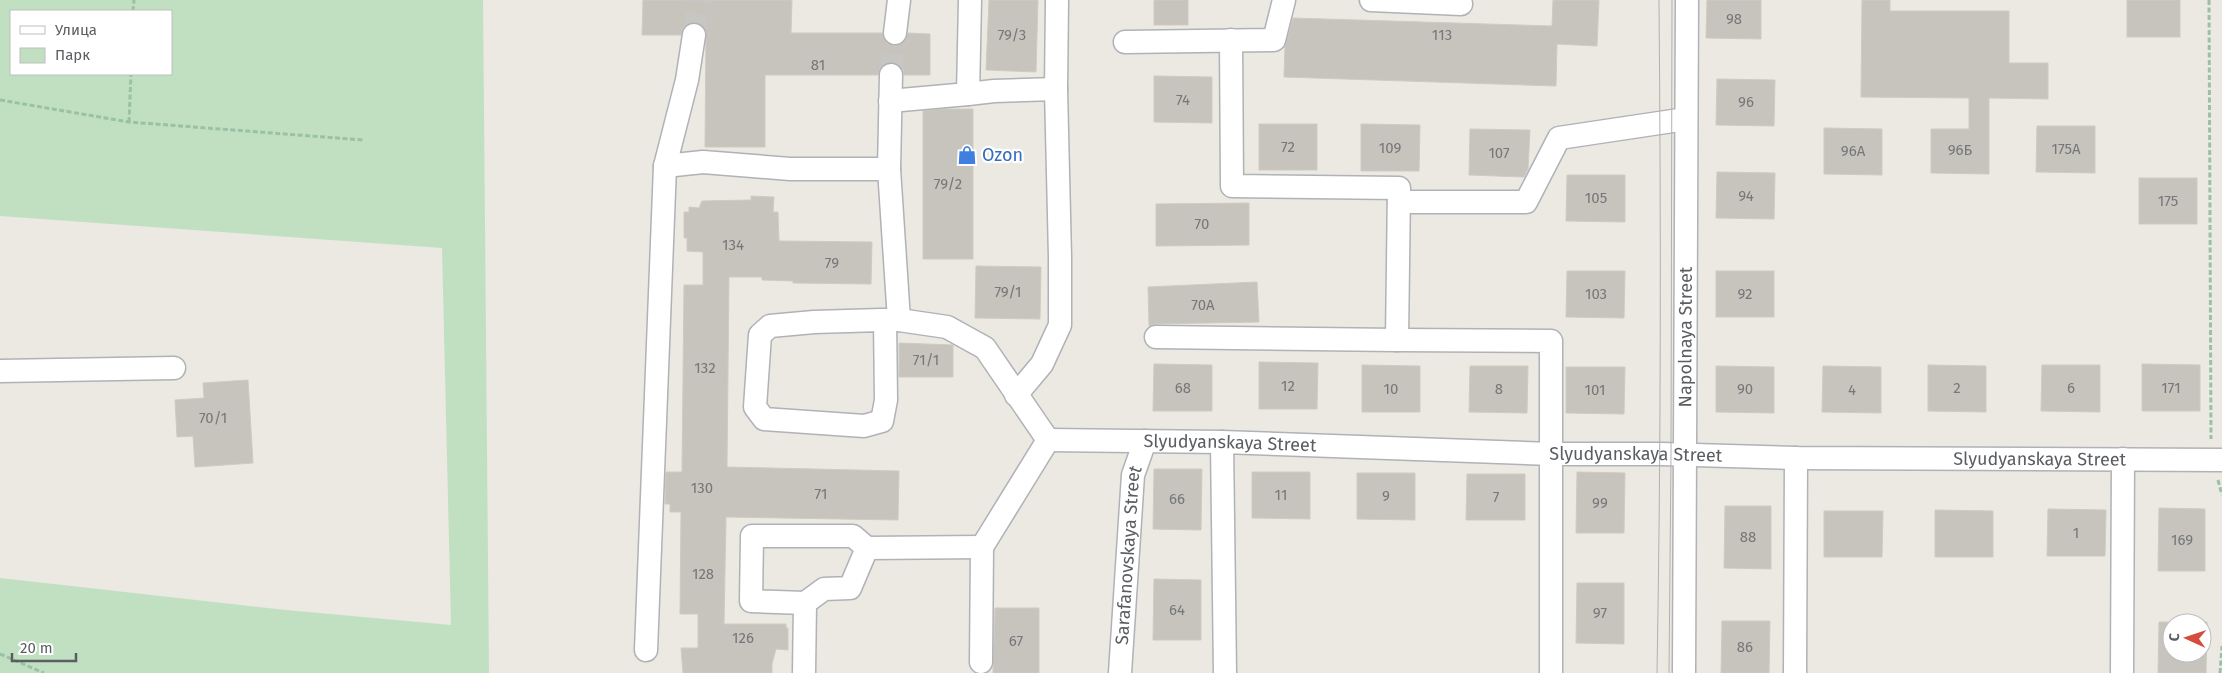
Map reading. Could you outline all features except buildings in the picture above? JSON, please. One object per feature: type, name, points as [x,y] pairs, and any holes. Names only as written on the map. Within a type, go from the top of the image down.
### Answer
[{"type":"street","points":[[894,33],[899,0]]},
{"type":"street","points":[[968,94],[970,0]]},
{"type":"street","points":[[1016,395],[1042,364],[1060,324],[1056,89],[1057,0]]},
{"type":"street","points":[[1125,42],[1274,40],[1284,0]]},
{"type":"street","points":[[1371,0],[1461,4],[1460,0]]},
{"type":"street","name":"Napolnaya Street","points":[[1684,673],[1686,0]]},
{"type":"street","points":[[646,650],[665,166],[687,80],[694,35]]},
{"type":"street","points":[[1231,40],[1232,186],[1399,188],[1397,340]]},
{"type":"street","points":[[891,75],[888,169],[892,320],[886,400],[882,421],[864,426],[764,419],[756,407],[760,334],[770,326],[814,322],[892,320],[947,328],[984,348],[1048,440],[982,547],[981,662]]},
{"type":"street","points":[[890,101],[994,91],[1056,89]]},
{"type":"street","points":[[1399,202],[1526,202],[1559,138],[1686,119]]},
{"type":"street","points":[[665,166],[703,162],[790,169],[888,169]]},
{"type":"street","points":[[1156,336],[1551,341],[1551,673]]},
{"type":"street","points":[[0,371],[174,368]]},
{"type":"street","name":"Slyudyanskaya Street","points":[[1048,440],[1222,442],[1551,454],[1796,458],[2217,460]]},
{"type":"street","name":"Sarafanovskaya Street","points":[[1120,673],[1133,475],[1145,441]]},
{"type":"street","points":[[1222,442],[1225,673]]},
{"type":"street","points":[[1795,673],[1796,458]]},
{"type":"street","points":[[2122,673],[2123,459]]},
{"type":"street","points":[[867,548],[850,588],[824,589],[806,603],[751,601],[752,536],[853,536],[867,548],[982,547]]},
{"type":"street","points":[[804,673],[806,603]]},
{"type":"path","points":[[2209,0],[2217,460],[2222,495]]},
{"type":"path","points":[[128,122],[131,75]]},
{"type":"path","points":[[0,100],[128,122],[363,140]]},
{"type":"path","points":[[2220,673],[2222,646]]},
{"type":"path","points":[[0,654],[44,673]]},
{"type":"green space","points":[[0,0],[483,0],[489,673],[0,673],[0,578],[286,610],[451,625],[442,248],[0,216]]},
{"type":"tunnel","points":[[694,35],[699,0]]},
{"type":"tunnel","points":[[891,75],[895,33]]},
{"type":"tram line","points":[[1657,673],[1660,336],[1659,0]]},
{"type":"tram line","points":[[1669,673],[1672,0]]},
{"type":"place","name":"Ozon","points":[[967,155]]}]
